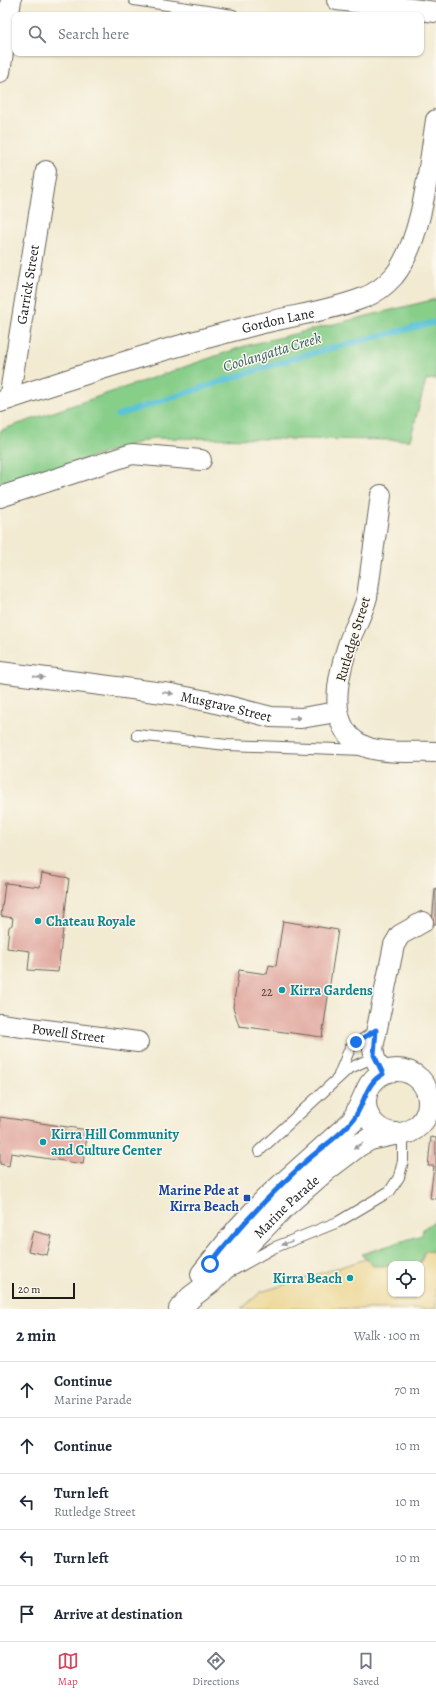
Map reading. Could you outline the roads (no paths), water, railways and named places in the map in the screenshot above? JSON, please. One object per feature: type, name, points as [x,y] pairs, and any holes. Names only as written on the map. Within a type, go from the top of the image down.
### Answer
[{"type":"main road","points":[[411,1073],[422,1083],[429,1096],[430,1116],[411,1131],[399,1134],[381,1130],[370,1120],[365,1107],[366,1093],[379,1065],[436,1079]]},
{"type":"main road","name":"Marine Parade","points":[[186,1303],[202,1275],[238,1229],[305,1163],[353,1121],[366,1093]]},
{"type":"main road","name":"Marine Parade","points":[[186,1303],[211,1282],[285,1206],[326,1170],[359,1145],[370,1139],[399,1134]]},
{"type":"street","points":[[0,72],[11,0]]},
{"type":"street","points":[[337,0],[436,12]]},
{"type":"street","name":"Gordon Lane","points":[[4,400],[172,347],[254,325],[348,303],[375,292],[394,276],[409,252],[428,174],[436,120]]},
{"type":"street","name":"Garrick Street","points":[[4,400],[46,171]]},
{"type":"street","points":[[0,497],[132,454],[201,460]]},
{"type":"street","name":"Rutledge Street","points":[[337,712],[337,695],[348,646],[363,614],[367,597],[381,495]]},
{"type":"street","name":"Musgrave Street","points":[[0,672],[179,695],[272,717],[301,718],[337,712]]},
{"type":"street","points":[[337,712],[343,727],[361,744],[377,750],[436,752]]},
{"type":"street","points":[[379,1065],[373,1048],[395,942],[400,935],[423,922]]},
{"type":"street","name":"Powell Street","points":[[0,1024],[138,1042]]},
{"type":"lane","points":[[134,0],[213,12]]},
{"type":"lane","points":[[137,735],[227,745],[377,750]]},
{"type":"lane","points":[[335,1080],[339,1075],[350,1048],[376,1030]]},
{"type":"lane","points":[[259,1151],[335,1080],[353,1066],[379,1065]]},
{"type":"lane","points":[[211,1282],[273,1248],[323,1228],[386,1194],[393,1187],[399,1177],[403,1160],[399,1134]]},
{"type":"waterway","name":"Coolangatta Creek","points":[[118,415],[301,356],[436,322]]},
{"type":"place","name":"Chateau Royale","points":[[38,921]]},
{"type":"place","name":"Kirra Gardens","points":[[282,990]]},
{"type":"place","name":"Kirra Hill Community and Culture Center","points":[[43,1142]]},
{"type":"place","name":"Marine Pde at Kirra Beach","points":[[247,1198]]},
{"type":"place","name":"Kirra Beach","points":[[350,1278]]}]
